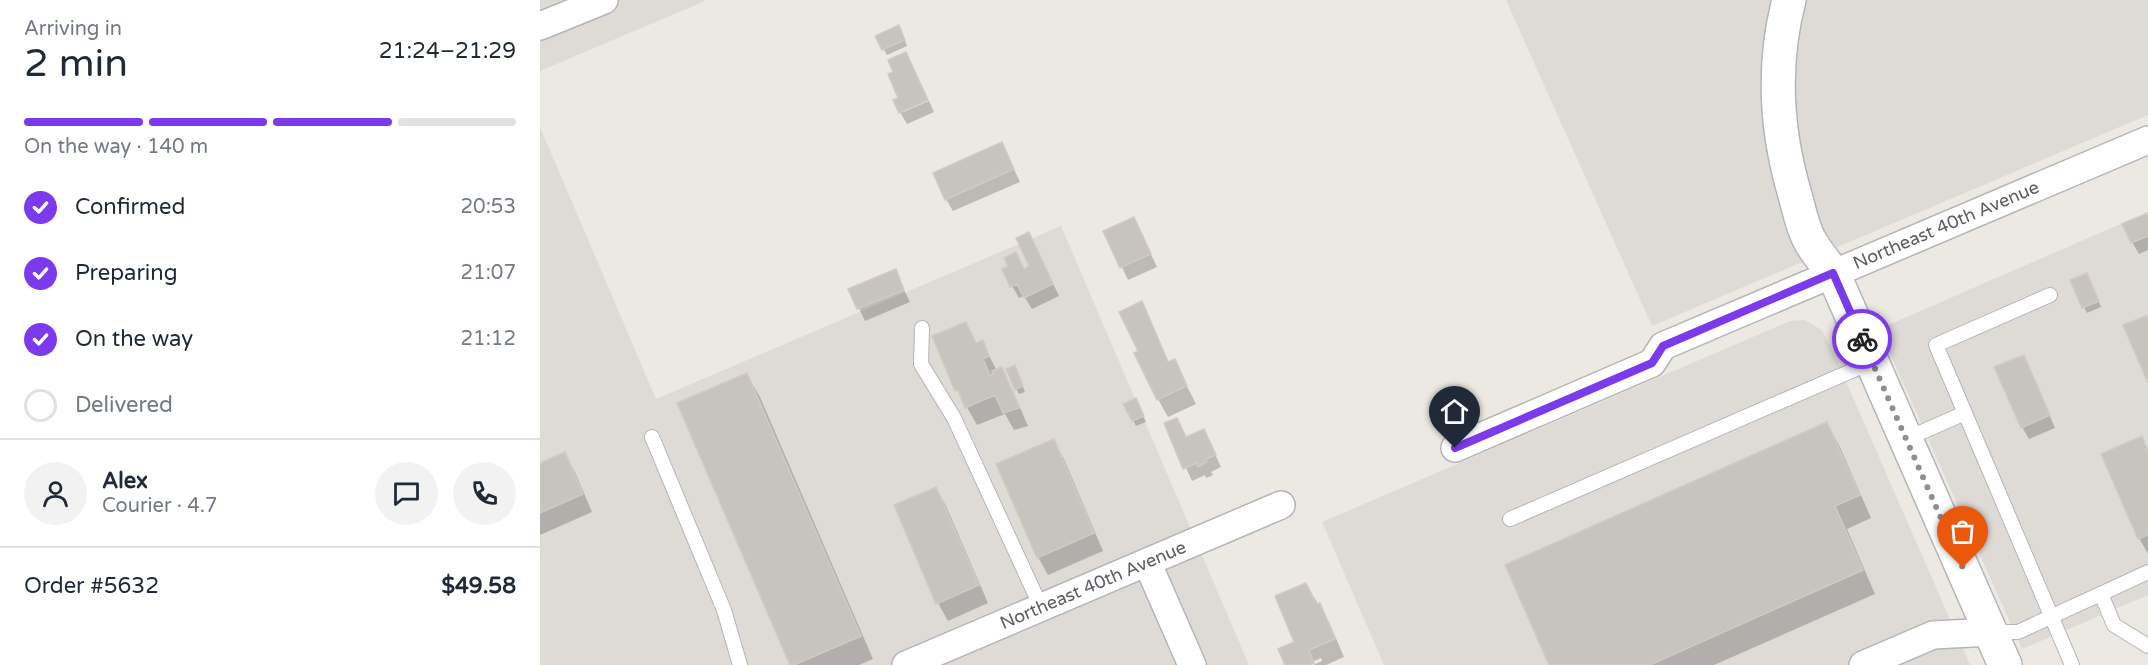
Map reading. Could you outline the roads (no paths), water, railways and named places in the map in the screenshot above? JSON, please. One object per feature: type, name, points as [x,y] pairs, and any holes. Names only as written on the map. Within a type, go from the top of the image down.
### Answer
[{"type":"street","points":[[540,26],[604,0]]},
{"type":"street","points":[[1789,0],[1784,20],[1778,73],[1779,122],[1789,175],[1809,239],[1833,273],[2005,665]]},
{"type":"street","name":"Northeast 40th Avenue","points":[[1455,448],[1652,363],[1663,346],[2148,140]]},
{"type":"street","name":"Northeast 40th Avenue","points":[[906,665],[1281,505]]},
{"type":"street","points":[[1147,562],[1192,665]]},
{"type":"street","points":[[1863,665],[1933,635],[1991,632]]},
{"type":"lane","points":[[2050,295],[1936,345],[2072,665]]},
{"type":"lane","points":[[922,328],[921,364],[954,418],[1041,607]]},
{"type":"lane","points":[[1510,519],[1872,362]]},
{"type":"lane","points":[[1906,439],[1965,413]]},
{"type":"lane","points":[[652,437],[724,610],[740,665]]},
{"type":"lane","points":[[1991,632],[2018,632],[2148,572]]},
{"type":"lane","points":[[2101,594],[2114,625],[2148,646]]}]
